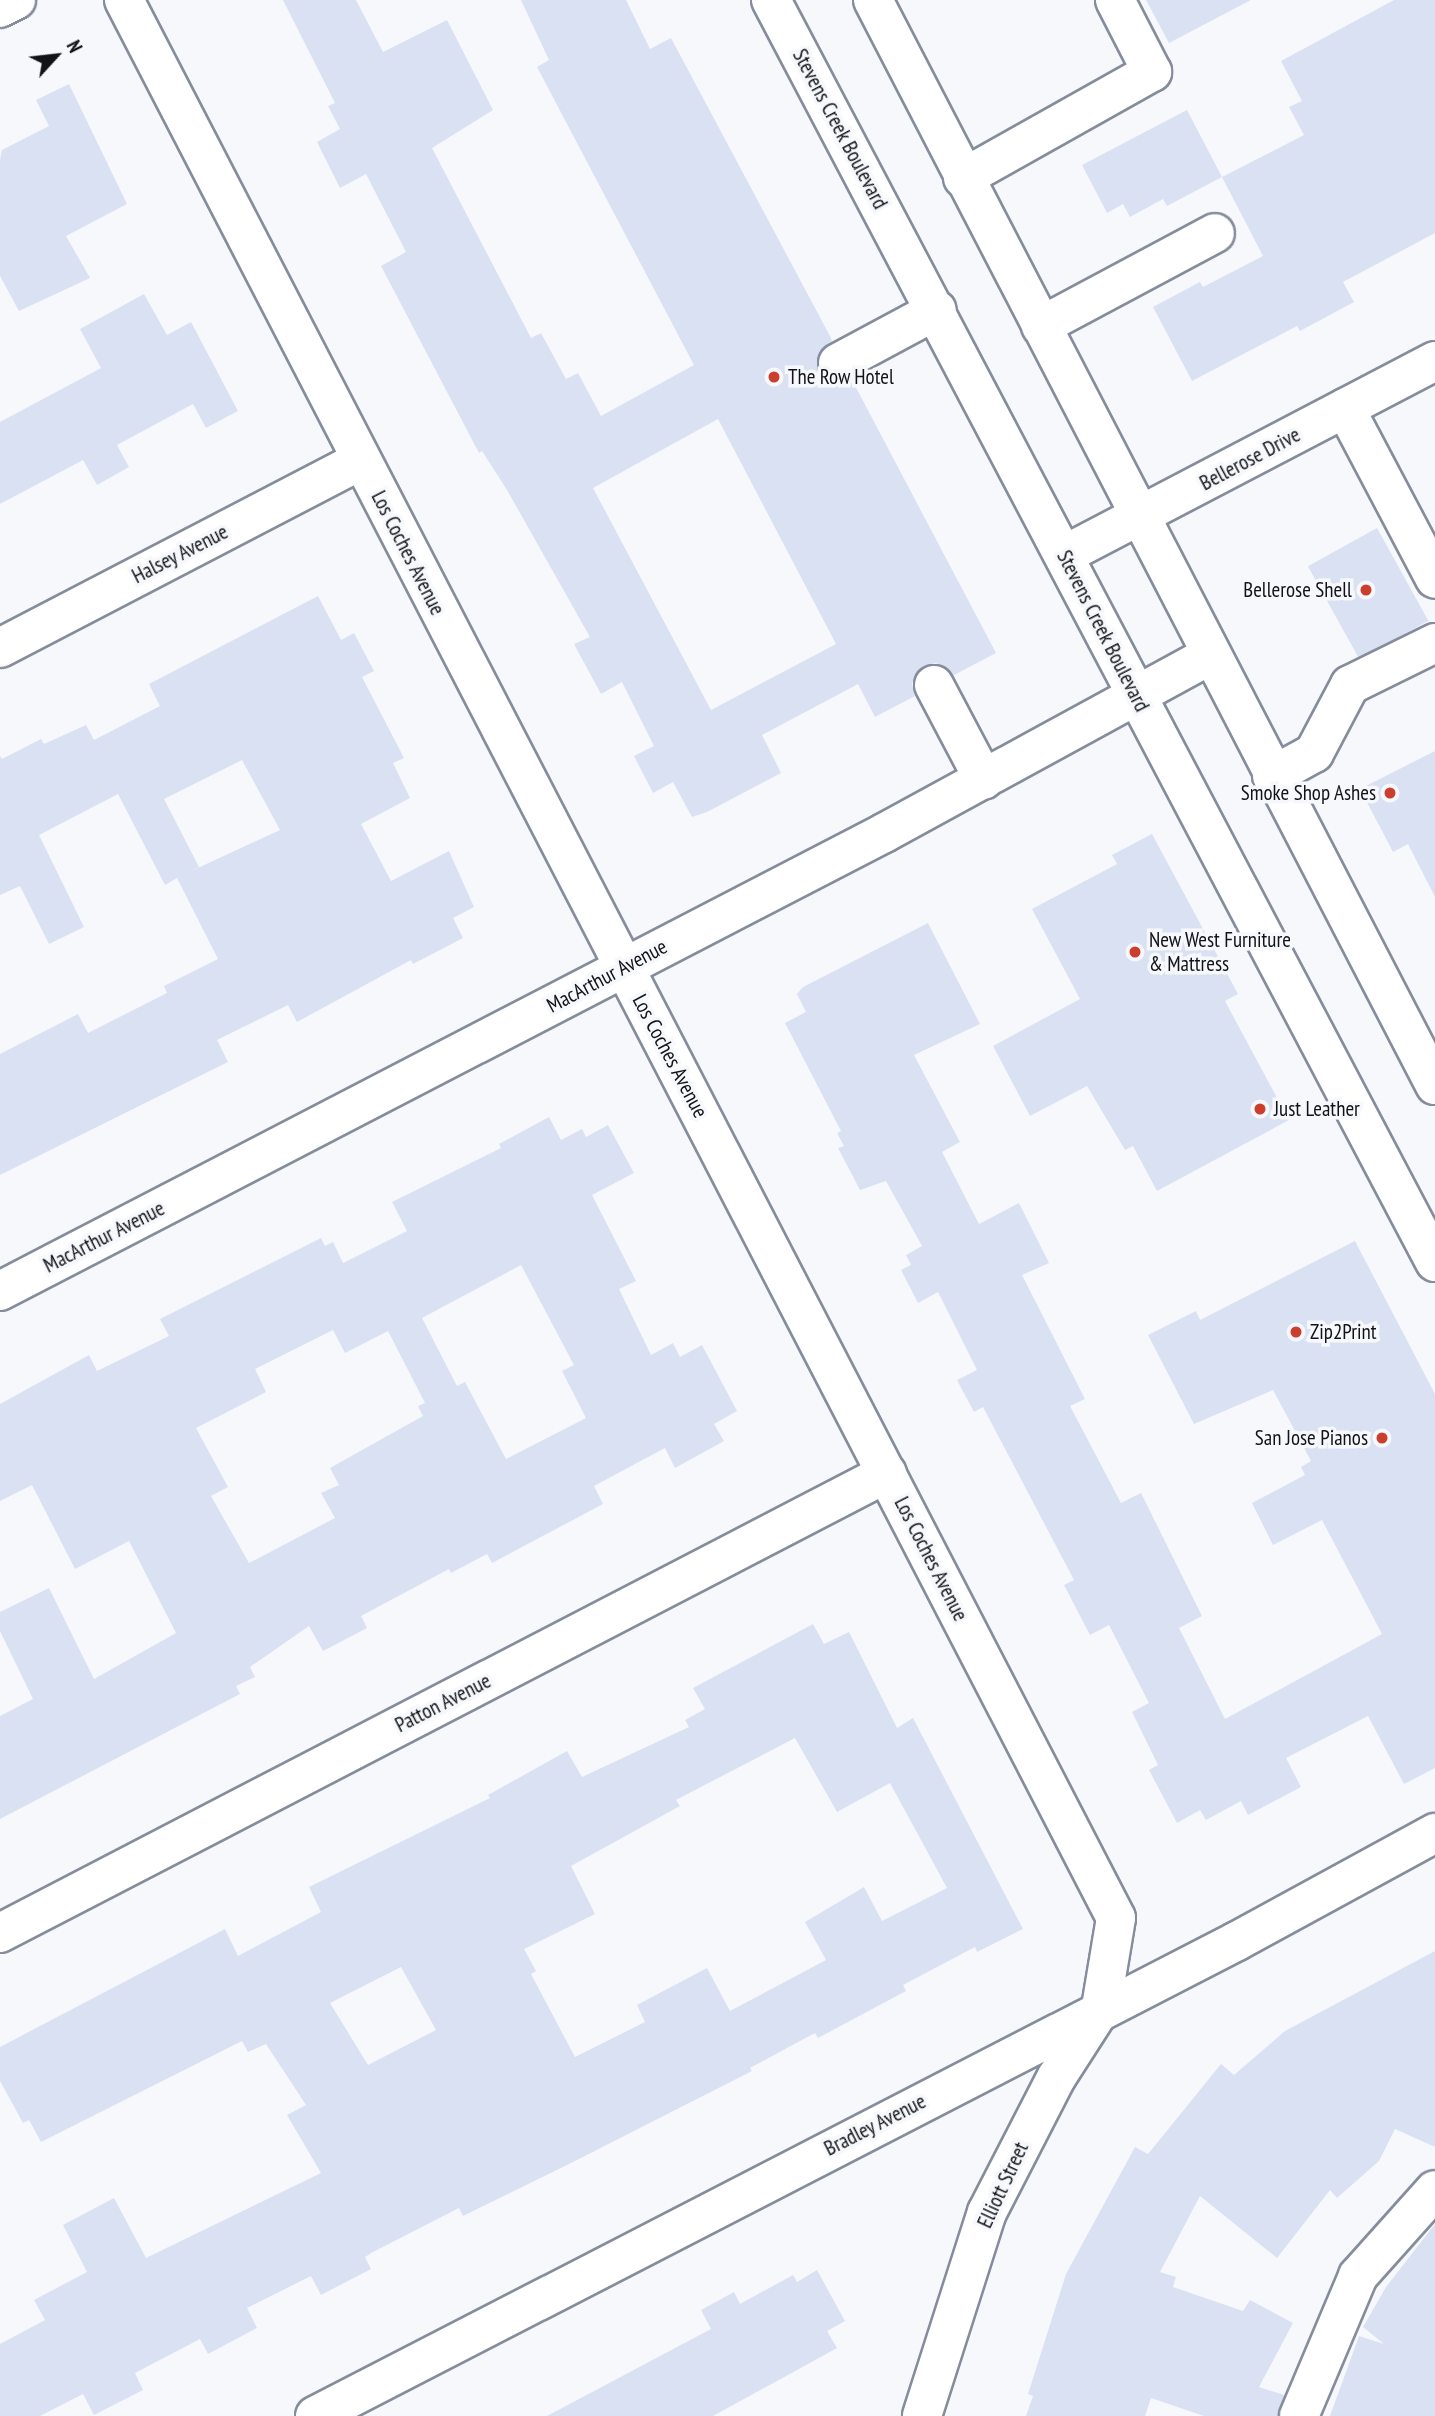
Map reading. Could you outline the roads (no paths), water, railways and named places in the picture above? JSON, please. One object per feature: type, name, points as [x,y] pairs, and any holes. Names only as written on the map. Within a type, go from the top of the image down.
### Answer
[{"type":"street","points":[[0,8],[16,0]]},
{"type":"street","name":"Los Coches Avenue","points":[[124,0],[1116,1918],[1101,2007]]},
{"type":"street","name":"Stevens Creek Boulevard","points":[[771,0],[937,310],[1136,697],[1435,1262]]},
{"type":"street","points":[[873,0],[1272,776],[1435,1085]]},
{"type":"street","points":[[963,178],[1152,72],[1115,0]]},
{"type":"street","points":[[1041,326],[1215,233]]},
{"type":"street","points":[[838,363],[937,310]]},
{"type":"street","name":"Bellerose Drive","points":[[1064,555],[1435,361]]},
{"type":"street","points":[[1345,408],[1435,579]]},
{"type":"street","name":"Halsey Avenue","points":[[0,648],[361,460]]},
{"type":"street","points":[[1272,776],[1314,753],[1350,685],[1435,643]]},
{"type":"street","name":"MacArthur Avenue","points":[[0,1291],[984,780],[1210,655]]},
{"type":"street","points":[[934,685],[984,780]]},
{"type":"street","name":"Patton Avenue","points":[[0,1933],[887,1473]]},
{"type":"street","name":"Bradley Avenue","points":[[315,2416],[1101,2007],[1237,1941],[1435,1833]]},
{"type":"street","name":"Elliott Street","points":[[922,2416],[987,2212],[1056,2078],[1101,2007]]},
{"type":"street","points":[[1299,2416],[1358,2276],[1435,2190]]},
{"type":"place","name":"The Row Hotel","points":[[774,377]]},
{"type":"place","name":"Bellerose Shell","points":[[1366,590]]},
{"type":"place","name":"Smoke Shop Ashes","points":[[1390,793]]},
{"type":"place","name":"New West Furniture & Mattress","points":[[1135,952]]},
{"type":"place","name":"Just Leather","points":[[1260,1109]]},
{"type":"place","name":"Zip2Print","points":[[1296,1332]]},
{"type":"place","name":"San Jose Pianos","points":[[1382,1438]]}]
